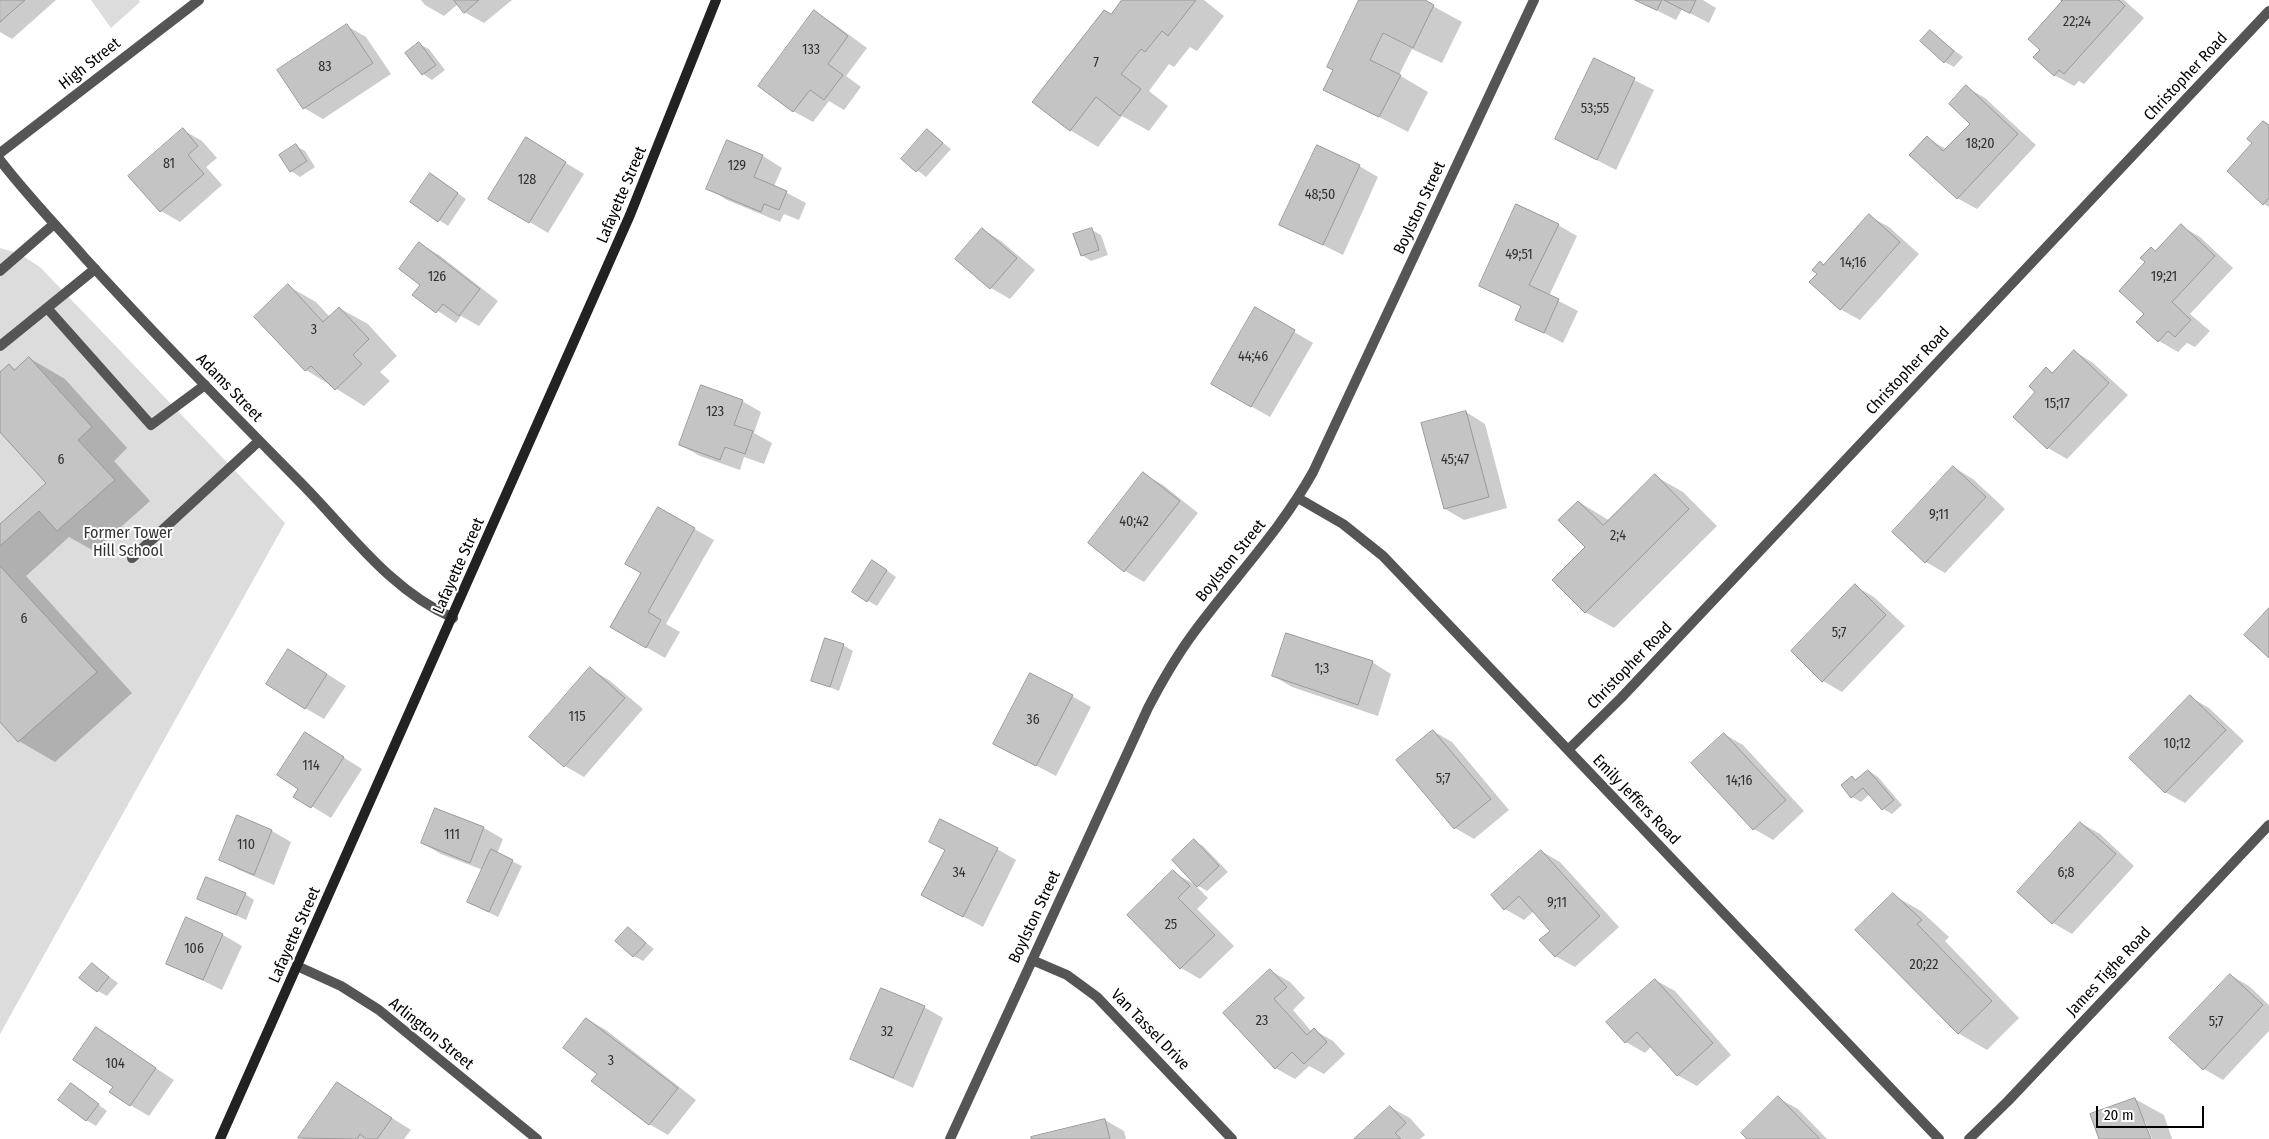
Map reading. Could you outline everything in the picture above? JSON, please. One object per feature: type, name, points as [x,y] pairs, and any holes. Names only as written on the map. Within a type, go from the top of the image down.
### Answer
[{"type":"main road","name":"Lafayette Street","points":[[220,1139],[453,618],[630,215],[716,0]]},
{"type":"street","name":"High Street","points":[[0,153],[199,0]]},
{"type":"street","name":"Boylston Street","points":[[950,1139],[1162,681],[1195,631],[1269,539],[1298,498],[1325,448],[1534,0]]},
{"type":"street","name":"Christopher Road","points":[[1568,750],[1621,698],[2269,11]]},
{"type":"street","name":"Adams Street","points":[[0,160],[95,269],[402,588],[434,610],[453,618]]},
{"type":"street","points":[[0,271],[54,224]]},
{"type":"street","points":[[0,346],[95,269]]},
{"type":"street","points":[[47,308],[151,425],[205,385]]},
{"type":"street","points":[[132,558],[259,441]]},
{"type":"street","name":"Emily Jeffers Road","points":[[1298,498],[1343,524],[1383,556],[1939,1139]]},
{"type":"street","name":"James Tighe Road","points":[[1969,1139],[2008,1101],[2269,825]]},
{"type":"street","name":"Van Tassel Drive","points":[[1032,960],[1067,976],[1097,997],[1232,1139]]},
{"type":"street","name":"Arlington Street","points":[[298,966],[341,986],[378,1010],[537,1139]]},
{"type":"green space","points":[[91,0],[139,0],[140,2],[111,28]]},
{"type":"green space","name":"Former Tower Hill School","points":[[0,248],[18,253],[40,267],[285,523],[0,1034]]},
{"type":"building","points":[[0,0],[25,0],[0,22]]},
{"type":"building","points":[[454,0],[479,0],[464,13]]},
{"type":"building","points":[[1122,0],[1196,0],[1168,36],[1162,31],[1145,52],[1141,49],[1121,74],[1141,89],[1120,116],[1096,97],[1070,131],[1032,102],[1104,10],[1111,14]]},
{"type":"building","points":[[1359,0],[1425,0],[1434,5],[1413,48],[1383,33],[1370,60],[1401,75],[1379,117],[1323,90],[1333,70],[1327,67]]},
{"type":"building","points":[[1635,0],[1662,0],[1657,10]]},
{"type":"building","points":[[1664,0],[1696,0],[1690,13]]},
{"type":"building","points":[[2061,0],[2119,0],[2125,6],[2064,74],[2059,70],[2054,76],[2033,57],[2040,50],[2028,39]]},
{"type":"building","points":[[814,10],[848,36],[828,64],[843,75],[824,100],[810,90],[793,112],[758,86]]},
{"type":"building","points":[[347,24],[373,63],[303,109],[277,70]]},
{"type":"building","points":[[1930,30],[1954,51],[1944,63],[1920,41]]},
{"type":"building","points":[[419,42],[436,65],[422,75],[405,53]]},
{"type":"building","points":[[1594,58],[1635,78],[1597,160],[1555,139]]},
{"type":"building","points":[[1966,85],[2018,134],[1957,199],[1909,155],[1927,136],[1943,151],[1970,124],[1949,104]]},
{"type":"building","points":[[2263,121],[2269,125],[2269,198],[2263,205],[2227,171],[2252,143],[2247,139]]},
{"type":"building","points":[[183,128],[198,146],[188,155],[204,174],[160,212],[128,176]]},
{"type":"building","points":[[927,129],[943,143],[916,172],[901,159]]},
{"type":"building","points":[[526,137],[566,162],[529,223],[488,199]]},
{"type":"building","points":[[727,140],[763,155],[754,177],[787,191],[779,210],[764,204],[761,212],[706,189]]},
{"type":"building","points":[[296,144],[307,161],[290,172],[279,155]]},
{"type":"building","points":[[1317,145],[1360,165],[1323,245],[1279,225]]},
{"type":"building","points":[[430,173],[458,193],[438,222],[410,202]]},
{"type":"building","points":[[1516,204],[1559,224],[1529,285],[1559,299],[1544,333],[1515,320],[1521,306],[1479,286]]},
{"type":"building","points":[[1869,214],[1900,242],[1840,310],[1809,282],[1817,274],[1812,270],[1820,261],[1823,265]]},
{"type":"building","points":[[2181,224],[2215,256],[2172,302],[2191,320],[2175,337],[2168,331],[2158,342],[2136,322],[2144,314],[2119,291],[2145,262],[2140,258],[2151,247],[2155,251]]},
{"type":"building","points":[[982,228],[1017,258],[990,289],[955,259]]},
{"type":"building","points":[[1092,228],[1099,250],[1081,256],[1073,234]]},
{"type":"building","points":[[419,242],[480,289],[459,316],[443,304],[436,313],[412,295],[420,285],[399,269]]},
{"type":"building","points":[[288,284],[323,322],[339,307],[369,339],[353,355],[362,364],[335,390],[311,366],[305,371],[254,317]]},
{"type":"building","points":[[1255,307],[1295,330],[1251,407],[1211,384]]},
{"type":"building","points":[[2074,350],[2109,383],[2047,449],[2013,417],[2035,392],[2029,386],[2046,367],[2052,373]]},
{"type":"building","points":[[29,357],[92,427],[78,440],[115,480],[57,531],[39,511],[0,546],[0,524],[46,483],[0,432],[0,372],[9,364],[14,370]]},
{"type":"building","points":[[701,385],[743,400],[734,425],[753,431],[745,454],[725,447],[720,460],[679,445]]},
{"type":"building","points":[[1466,411],[1489,497],[1444,509],[1421,423]]},
{"type":"building","points":[[1953,466],[1986,497],[1925,563],[1892,532]]},
{"type":"building","points":[[1143,472],[1180,501],[1124,572],[1088,543]]},
{"type":"building","points":[[1655,474],[1689,509],[1585,613],[1552,580],[1585,547],[1558,520],[1578,501],[1603,525]]},
{"type":"building","points":[[658,507],[695,528],[648,612],[661,620],[646,648],[610,627],[641,573],[625,564]]},
{"type":"building","points":[[872,560],[887,570],[867,602],[852,592]]},
{"type":"building","points":[[0,566],[97,672],[18,742],[0,722]]},
{"type":"building","points":[[1855,584],[1886,615],[1822,682],[1791,651]]},
{"type":"building","points":[[2269,608],[2269,658],[2244,635]]},
{"type":"building","points":[[1286,633],[1373,661],[1358,705],[1272,676]]},
{"type":"building","points":[[825,638],[844,644],[830,687],[811,681]]},
{"type":"building","points":[[288,649],[327,674],[305,709],[266,684]]},
{"type":"building","points":[[590,667],[625,698],[564,767],[529,737]]},
{"type":"building","points":[[1030,673],[1073,695],[1036,766],[993,744]]},
{"type":"building","points":[[2190,695],[2226,730],[2165,793],[2129,758]]},
{"type":"building","points":[[1433,730],[1491,799],[1454,829],[1396,760]]},
{"type":"building","points":[[305,732],[344,757],[311,808],[293,797],[298,789],[277,775]]},
{"type":"building","points":[[1724,733],[1786,800],[1753,830],[1691,763]]},
{"type":"building","points":[[1868,770],[1894,800],[1882,810],[1863,788],[1851,798],[1841,785],[1852,776],[1855,780]]},
{"type":"building","points":[[435,808],[484,827],[470,863],[421,843]]},
{"type":"building","points":[[237,815],[272,830],[254,875],[219,860]]},
{"type":"building","points":[[940,819],[998,848],[963,917],[921,895],[945,850],[929,842]]},
{"type":"building","points":[[2080,822],[2116,854],[2052,924],[2017,892]]},
{"type":"building","points":[[1194,839],[1219,866],[1197,887],[1172,860]]},
{"type":"building","points":[[491,849],[513,860],[489,912],[467,902]]},
{"type":"building","points":[[1541,850],[1600,916],[1555,957],[1539,940],[1550,931],[1519,896],[1504,910],[1491,895]]},
{"type":"building","points":[[1173,870],[1190,886],[1178,898],[1215,935],[1180,969],[1127,915]]},
{"type":"building","points":[[206,877],[246,893],[236,915],[197,899]]},
{"type":"building","points":[[1893,893],[1922,920],[1917,924],[1992,1001],[1958,1034],[1855,930]]},
{"type":"building","points":[[186,917],[223,934],[203,980],[166,964]]},
{"type":"building","points":[[628,927],[646,943],[633,957],[615,941]]},
{"type":"building","points":[[92,963],[109,977],[97,992],[79,978]]},
{"type":"building","points":[[1270,969],[1287,987],[1274,999],[1307,1035],[1314,1028],[1327,1042],[1304,1064],[1292,1052],[1275,1069],[1223,1013]]},
{"type":"building","points":[[2230,974],[2263,1005],[2203,1070],[2169,1038]]},
{"type":"building","points":[[1655,979],[1713,1043],[1677,1076],[1637,1032],[1625,1043],[1606,1022]]},
{"type":"building","points":[[881,988],[925,1006],[893,1078],[850,1059]]},
{"type":"building","points":[[586,1018],[678,1088],[649,1125],[591,1081],[597,1074],[563,1048]]},
{"type":"building","points":[[96,1027],[156,1068],[130,1106],[109,1092],[113,1087],[73,1060]]},
{"type":"building","points":[[337,1082],[392,1118],[377,1139],[366,1139],[360,1134],[357,1139],[298,1138]]},
{"type":"building","points":[[71,1083],[99,1104],[86,1121],[58,1100]]},
{"type":"building","points":[[1778,1096],[1820,1139],[1747,1139],[1741,1133]]},
{"type":"building","points":[[2135,1098],[2151,1139],[2099,1139],[2090,1114]]},
{"type":"building","points":[[1390,1106],[1406,1123],[1395,1133],[1401,1139],[1354,1139]]},
{"type":"building","points":[[1105,1119],[1110,1139],[1031,1139],[1031,1137]]}]
